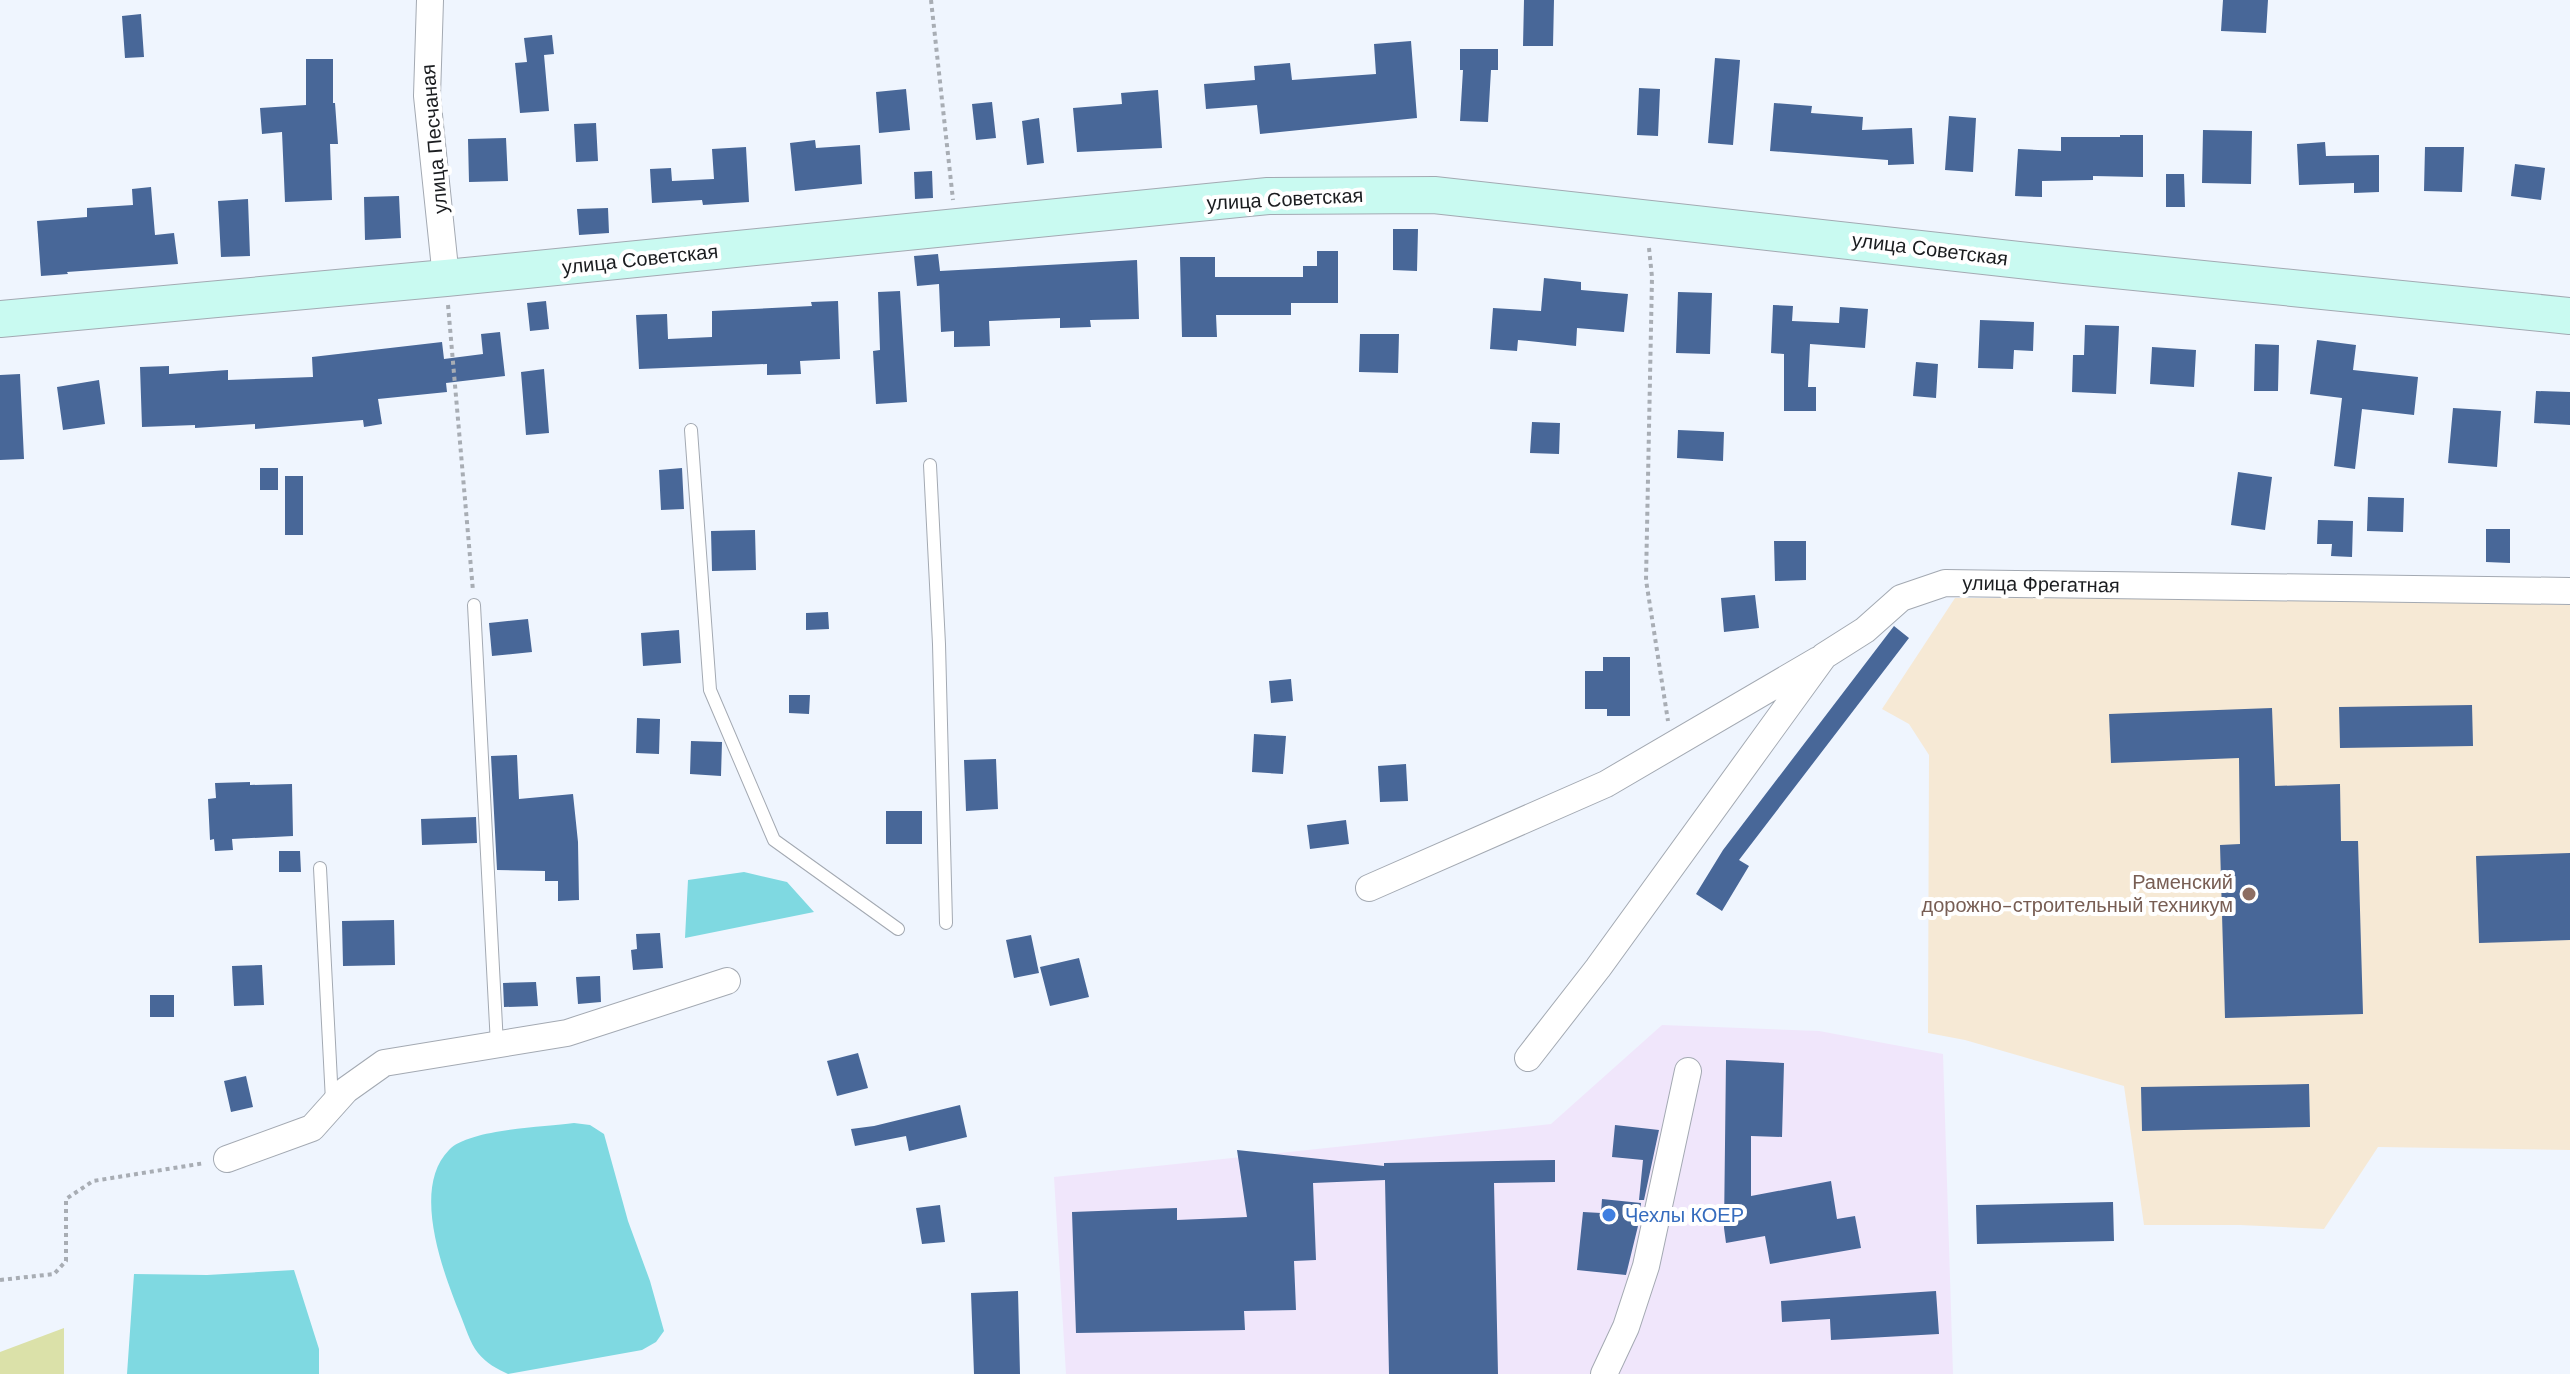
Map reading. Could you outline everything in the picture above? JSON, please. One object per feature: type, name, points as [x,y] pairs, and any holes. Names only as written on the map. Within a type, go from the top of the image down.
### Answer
[{"type":"street","name":"улица Песчаная","points":[[430,0],[427,96],[446,278]]},
{"type":"street","name":"улица Советская","points":[[0,319],[1268,196],[1434,195],[2065,265],[2570,316]]},
{"type":"street","name":"улица Фрегатная","points":[[1528,1058],[1598,968],[1824,656],[1865,630],[1901,598],[1945,583],[2570,591]]},
{"type":"street","points":[[1369,888],[1606,784],[1824,656]]},
{"type":"street","points":[[227,1159],[312,1128],[346,1090],[384,1063],[567,1033],[727,981]]},
{"type":"street","points":[[1604,1374],[1626,1327],[1646,1266],[1688,1071]]},
{"type":"lane","points":[[691,430],[710,690],[774,840],[898,929]]},
{"type":"lane","points":[[930,465],[939,644],[946,923]]},
{"type":"lane","points":[[474,605],[497,1045]]},
{"type":"lane","points":[[320,868],[332,1106]]},
{"type":"path","points":[[931,0],[956,227]]},
{"type":"path","points":[[1647,218],[1652,277],[1646,580],[1672,745]]},
{"type":"path","points":[[446,278],[474,605]]},
{"type":"path","points":[[0,1280],[54,1274],[66,1261],[66,1199],[93,1181],[227,1159]]},
{"type":"shaded area","name":"Раменский дорожно-строительный техникум","points":[[1955,598],[2372,599],[2570,605],[2570,1150],[2378,1147],[2324,1229],[2144,1225],[2124,1086],[1965,1040],[1928,1033],[1929,755],[1909,724],[1882,709]]},
{"type":"shaded area","points":[[1662,1025],[1819,1031],[1943,1054],[1953,1374],[1066,1374],[1054,1177],[1551,1124]]},
{"type":"green space","points":[[64,1328],[64,1374],[0,1374],[0,1352]]},
{"type":"water","points":[[744,872],[787,882],[814,912],[685,938],[688,880]]},
{"type":"water","points":[[574,1123],[590,1125],[604,1134],[664,1331],[656,1342],[642,1350],[508,1374],[481,1357],[468,1334],[439,1254],[431,1208],[432,1186],[438,1166],[449,1150],[459,1143],[489,1133]]},
{"type":"water","points":[[294,1270],[319,1349],[319,1374],[127,1374],[134,1274],[207,1275]]},
{"type":"building","points":[[1524,0],[1554,0],[1553,46],[1523,46]]},
{"type":"building","points":[[2223,0],[2268,0],[2266,33],[2221,31]]},
{"type":"building","points":[[141,14],[144,57],[125,58],[122,16]]},
{"type":"building","points":[[552,35],[554,54],[544,55],[549,111],[520,113],[515,63],[527,62],[524,38]]},
{"type":"building","points":[[1411,41],[1417,118],[1260,134],[1257,105],[1206,109],[1204,84],[1255,80],[1254,66],[1290,63],[1292,80],[1376,74],[1374,44]]},
{"type":"building","points":[[1460,49],[1498,49],[1498,70],[1491,70],[1488,122],[1460,121],[1463,70],[1460,70]]},
{"type":"building","points":[[1715,58],[1740,60],[1733,145],[1708,143]]},
{"type":"building","points":[[306,59],[333,59],[333,103],[338,144],[330,144],[332,200],[285,202],[282,132],[262,134],[260,108],[306,105]]},
{"type":"building","points":[[1639,88],[1660,89],[1658,136],[1637,135]]},
{"type":"building","points":[[906,89],[910,130],[879,133],[876,92]]},
{"type":"building","points":[[1158,90],[1162,148],[1077,152],[1073,108],[1122,104],[1121,93]]},
{"type":"building","points":[[992,102],[996,138],[976,140],[972,104]]},
{"type":"building","points":[[1774,103],[1812,106],[1811,113],[1863,117],[1862,130],[1912,128],[1914,164],[1888,165],[1888,160],[1770,151]]},
{"type":"building","points":[[1949,116],[1976,118],[1973,172],[1945,170]]},
{"type":"building","points":[[1039,118],[1044,163],[1027,165],[1022,121]]},
{"type":"building","points":[[596,123],[598,161],[576,162],[574,124]]},
{"type":"building","points":[[2203,130],[2252,131],[2251,184],[2202,183]]},
{"type":"building","points":[[2143,135],[2143,177],[2093,176],[2093,180],[2042,181],[2042,197],[2015,196],[2018,149],[2061,151],[2061,137]]},
{"type":"building","points":[[506,138],[508,181],[469,182],[468,139]]},
{"type":"building","points":[[815,140],[816,148],[860,145],[862,184],[795,191],[790,143]]},
{"type":"building","points":[[2325,142],[2326,156],[2379,155],[2379,192],[2354,193],[2354,183],[2299,185],[2297,144]]},
{"type":"building","points":[[746,147],[749,202],[703,205],[702,200],[652,203],[650,169],[671,168],[672,181],[714,179],[712,149]]},
{"type":"building","points":[[2425,147],[2464,147],[2462,192],[2424,191]]},
{"type":"building","points":[[2515,164],[2545,168],[2541,200],[2511,196]]},
{"type":"building","points":[[932,171],[933,198],[915,199],[914,172]]},
{"type":"building","points":[[2166,174],[2184,174],[2185,207],[2166,207]]},
{"type":"building","points":[[151,187],[155,235],[174,233],[178,264],[41,276],[37,221],[87,217],[87,208],[133,205],[132,189]]},
{"type":"building","points":[[399,196],[401,238],[365,240],[364,197]]},
{"type":"building","points":[[248,199],[250,256],[221,257],[218,201]]},
{"type":"building","points":[[608,208],[609,233],[579,235],[577,209]]},
{"type":"building","points":[[1393,229],[1418,229],[1417,271],[1393,270]]},
{"type":"building","points":[[1317,251],[1338,251],[1338,303],[1291,303],[1291,315],[1216,315],[1217,337],[1182,337],[1180,257],[1215,257],[1215,277],[1303,277],[1303,266],[1317,266]]},
{"type":"building","points":[[938,254],[940,271],[1137,260],[1139,319],[1090,320],[1091,327],[1060,328],[1060,318],[989,321],[990,346],[954,347],[954,331],[941,332],[939,284],[917,286],[914,256]]},
{"type":"building","points":[[1544,278],[1581,282],[1581,290],[1628,294],[1624,332],[1577,328],[1576,346],[1518,340],[1517,351],[1490,349],[1493,308],[1541,311]]},
{"type":"building","points":[[900,291],[907,402],[876,404],[873,351],[880,350],[878,292]]},
{"type":"building","points":[[1678,292],[1712,293],[1710,354],[1676,353]]},
{"type":"building","points":[[546,301],[549,329],[530,331],[527,303]]},
{"type":"building","points":[[838,301],[840,359],[800,361],[801,374],[767,375],[767,364],[639,369],[636,315],[667,314],[668,339],[712,337],[712,311],[812,306],[811,302]]},
{"type":"building","points":[[1773,305],[1793,306],[1792,321],[1839,323],[1840,307],[1868,309],[1865,348],[1810,344],[1808,387],[1816,387],[1816,411],[1784,411],[1784,354],[1771,353]]},
{"type":"building","points":[[1980,320],[2034,322],[2033,351],[2014,350],[2013,369],[1978,368]]},
{"type":"building","points":[[2085,325],[2119,326],[2116,394],[2072,392],[2073,355],[2084,355]]},
{"type":"building","points":[[500,332],[505,376],[446,383],[447,392],[378,399],[382,424],[364,427],[363,420],[255,429],[255,424],[195,428],[195,425],[142,427],[140,367],[169,366],[169,374],[228,370],[228,380],[313,377],[312,357],[442,342],[444,359],[483,354],[481,334]]},
{"type":"building","points":[[1360,334],[1399,334],[1398,373],[1359,372]]},
{"type":"building","points":[[2317,340],[2356,345],[2353,370],[2418,377],[2414,415],[2362,409],[2355,469],[2334,466],[2342,398],[2310,394]]},
{"type":"building","points":[[2255,344],[2279,345],[2278,391],[2254,391]]},
{"type":"building","points":[[2152,347],[2196,350],[2194,387],[2150,384]]},
{"type":"building","points":[[1916,362],[1938,364],[1936,398],[1913,396]]},
{"type":"building","points":[[544,369],[549,433],[526,435],[521,372]]},
{"type":"building","points":[[20,374],[24,459],[0,460],[0,375]]},
{"type":"building","points":[[99,380],[105,424],[63,430],[57,387]]},
{"type":"building","points":[[2536,391],[2570,392],[2570,425],[2534,423]]},
{"type":"building","points":[[2453,408],[2501,411],[2497,467],[2448,463]]},
{"type":"building","points":[[1532,422],[1560,423],[1559,454],[1530,453]]},
{"type":"building","points":[[1678,430],[1724,432],[1723,461],[1677,458]]},
{"type":"building","points":[[260,468],[278,468],[278,490],[260,490]]},
{"type":"building","points":[[682,468],[684,509],[661,510],[659,470]]},
{"type":"building","points":[[2238,472],[2272,477],[2265,530],[2231,525]]},
{"type":"building","points":[[285,476],[303,476],[303,535],[285,535]]},
{"type":"building","points":[[2368,497],[2404,498],[2403,532],[2367,531]]},
{"type":"building","points":[[2318,520],[2353,521],[2352,557],[2331,556],[2332,544],[2317,544]]},
{"type":"building","points":[[2486,529],[2510,529],[2510,563],[2486,562]]},
{"type":"building","points":[[755,530],[756,570],[712,571],[711,531]]},
{"type":"building","points":[[1774,541],[1806,541],[1806,580],[1775,581]]},
{"type":"building","points":[[1755,595],[1759,628],[1724,632],[1721,598]]},
{"type":"building","points":[[828,612],[829,629],[806,630],[806,613]]},
{"type":"building","points":[[528,619],[532,652],[492,656],[489,623]]},
{"type":"building","points":[[1894,626],[1909,638],[1739,860],[1749,866],[1722,911],[1696,894],[1723,850]]},
{"type":"building","points":[[679,630],[681,663],[643,666],[641,633]]},
{"type":"building","points":[[1603,657],[1630,657],[1630,716],[1607,716],[1607,709],[1585,709],[1585,671],[1603,671]]},
{"type":"building","points":[[1291,679],[1293,701],[1271,703],[1269,681]]},
{"type":"building","points":[[789,695],[810,695],[809,714],[789,713]]},
{"type":"building","points":[[2472,705],[2473,746],[2340,748],[2339,707]]},
{"type":"building","points":[[2272,708],[2275,786],[2340,784],[2341,841],[2358,841],[2363,1014],[2225,1018],[2220,845],[2240,844],[2239,758],[2111,763],[2109,714]]},
{"type":"building","points":[[637,718],[660,719],[659,754],[636,753]]},
{"type":"building","points":[[1254,734],[1286,736],[1283,774],[1252,772]]},
{"type":"building","points":[[691,741],[722,742],[721,776],[690,774]]},
{"type":"building","points":[[517,755],[519,799],[573,794],[579,900],[558,901],[558,881],[545,881],[545,871],[497,870],[491,756]]},
{"type":"building","points":[[996,759],[998,809],[966,811],[964,760]]},
{"type":"building","points":[[1406,764],[1408,801],[1380,802],[1378,766]]},
{"type":"building","points":[[250,782],[250,785],[292,784],[293,836],[232,839],[233,850],[215,851],[214,839],[210,840],[208,799],[216,798],[215,783]]},
{"type":"building","points":[[886,811],[922,811],[922,844],[886,844]]},
{"type":"building","points":[[476,817],[477,843],[422,845],[421,819]]},
{"type":"building","points":[[1346,820],[1349,844],[1310,849],[1307,825]]},
{"type":"building","points":[[279,851],[300,851],[301,872],[279,872]]},
{"type":"building","points":[[2570,853],[2570,940],[2479,943],[2476,856]]},
{"type":"building","points":[[394,920],[395,965],[343,966],[342,921]]},
{"type":"building","points":[[660,933],[663,968],[633,970],[631,950],[637,949],[636,934]]},
{"type":"building","points":[[1031,935],[1039,973],[1014,978],[1006,940]]},
{"type":"building","points":[[1079,958],[1089,997],[1050,1006],[1040,967]]},
{"type":"building","points":[[262,965],[264,1005],[234,1006],[232,966]]},
{"type":"building","points":[[600,976],[601,1002],[578,1004],[576,977]]},
{"type":"building","points":[[536,982],[538,1006],[504,1007],[503,983]]},
{"type":"building","points":[[150,995],[174,995],[174,1017],[150,1017]]},
{"type":"building","points":[[858,1053],[868,1088],[837,1096],[827,1061]]},
{"type":"building","points":[[1726,1060],[1784,1063],[1782,1137],[1751,1136],[1751,1196],[1831,1181],[1837,1219],[1855,1216],[1861,1248],[1770,1264],[1765,1236],[1726,1243]]},
{"type":"building","points":[[246,1076],[253,1107],[231,1112],[224,1081]]},
{"type":"building","points":[[2309,1084],[2310,1127],[2142,1131],[2141,1087]]},
{"type":"building","points":[[960,1105],[967,1137],[909,1151],[906,1136],[855,1146],[851,1129]]},
{"type":"building","points":[[1615,1125],[1659,1130],[1644,1200],[1639,1200],[1643,1160],[1612,1157]]},
{"type":"building","points":[[1237,1150],[1384,1166],[1384,1163],[1555,1160],[1555,1182],[1494,1183],[1498,1374],[1389,1374],[1385,1180],[1313,1183],[1316,1260],[1294,1261],[1296,1310],[1244,1311],[1245,1330],[1076,1333],[1072,1212],[1177,1208],[1177,1220],[1247,1217]]},
{"type":"building","points":[[1602,1199],[1641,1203],[1626,1275],[1577,1270],[1583,1212],[1601,1213]]},
{"type":"building","points":[[2113,1202],[2114,1241],[1977,1244],[1976,1205]]},
{"type":"building","points":[[940,1205],[945,1242],[922,1244],[916,1208]]},
{"type":"building","points":[[1018,1291],[1020,1374],[974,1374],[971,1293]]},
{"type":"building","points":[[1936,1291],[1939,1334],[1831,1340],[1830,1319],[1782,1322],[1781,1301]]},
{"type":"place","name":"Раменский дорожно-строительный техникум","points":[[2249,894]]},
{"type":"place","name":"Чехлы КОЕР","points":[[1609,1215]]}]
